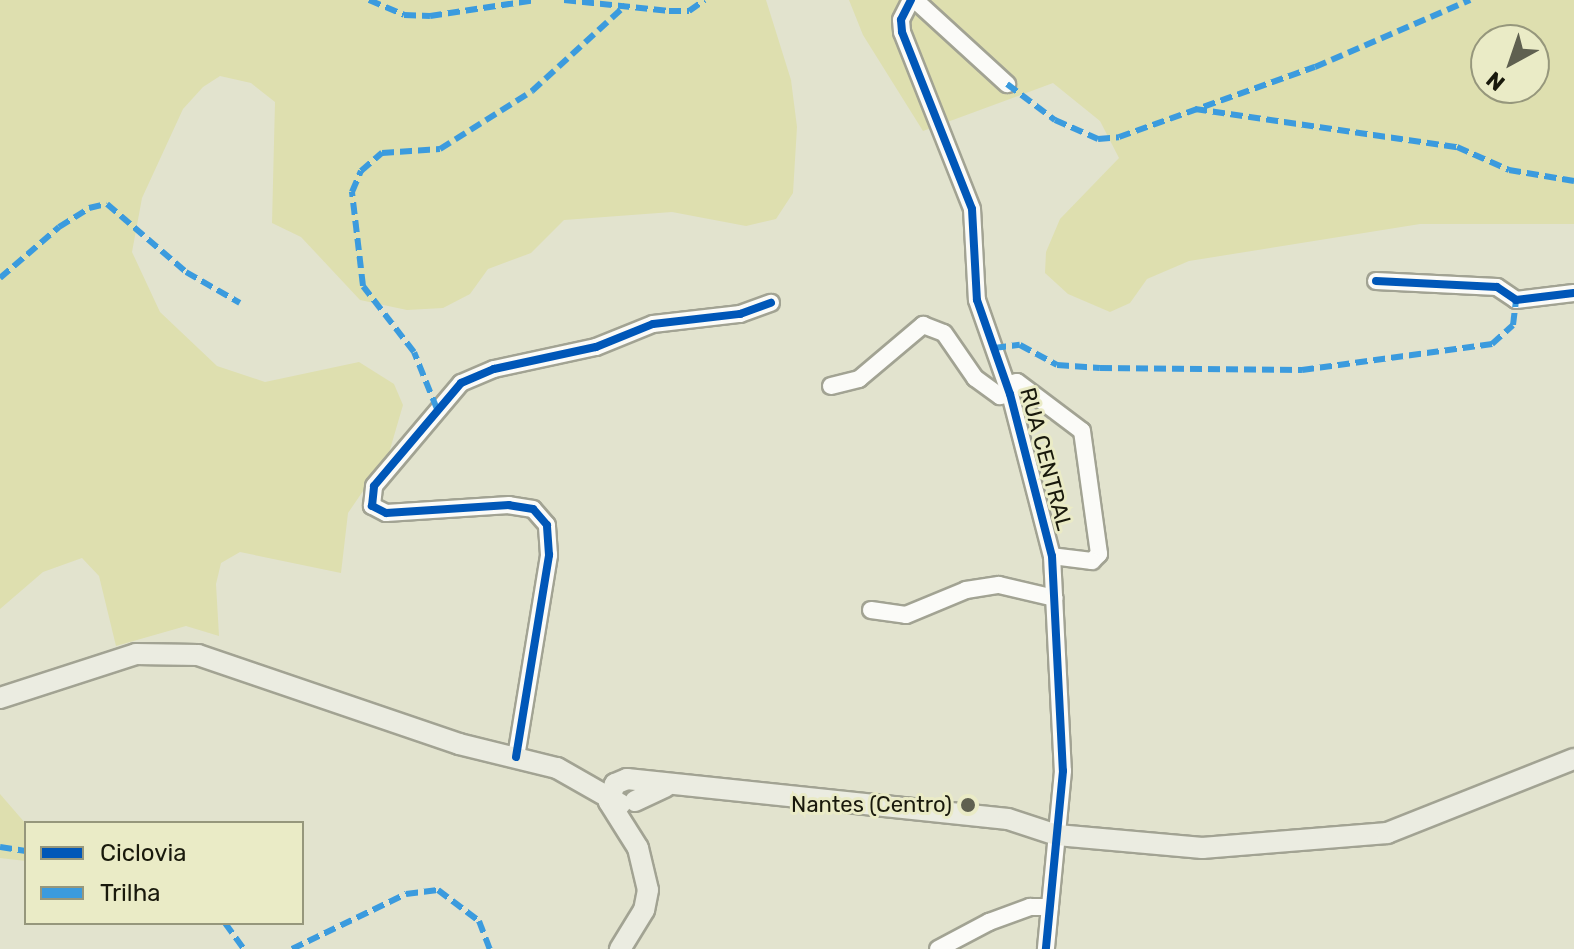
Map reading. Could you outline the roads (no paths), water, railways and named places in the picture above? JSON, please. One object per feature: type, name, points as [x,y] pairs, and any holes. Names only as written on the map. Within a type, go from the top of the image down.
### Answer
[{"type":"main road","points":[[0,698],[136,654],[174,652],[575,774],[624,798],[665,787],[1008,819],[1057,835],[1154,848],[1347,841],[1387,833],[1574,759]]},
{"type":"main road","points":[[620,949],[644,910],[648,890],[646,868],[624,798]]},
{"type":"street","name":"RUA CENTRAL","points":[[1007,84],[913,0],[901,20],[902,32],[972,209],[977,300],[1008,389],[1052,556],[1063,771],[1046,949]]},
{"type":"street","points":[[1376,281],[1497,287],[1516,300],[1574,293]]},
{"type":"street","points":[[516,757],[549,555],[547,525],[533,509],[509,505],[386,513],[372,506],[374,486],[461,383],[494,369],[596,347],[653,324],[740,314],[771,303]]},
{"type":"street","points":[[831,386],[859,379],[923,325],[944,333],[975,378],[1000,396],[1017,382],[1082,431],[1099,554],[1092,561],[1052,556]]},
{"type":"street","points":[[871,610],[906,615],[966,590],[999,585],[1055,598]]},
{"type":"street","points":[[938,949],[989,922],[1030,907],[1050,907]]},
{"type":"place","name":"Nantes (Centro)","points":[[968,805]]}]
